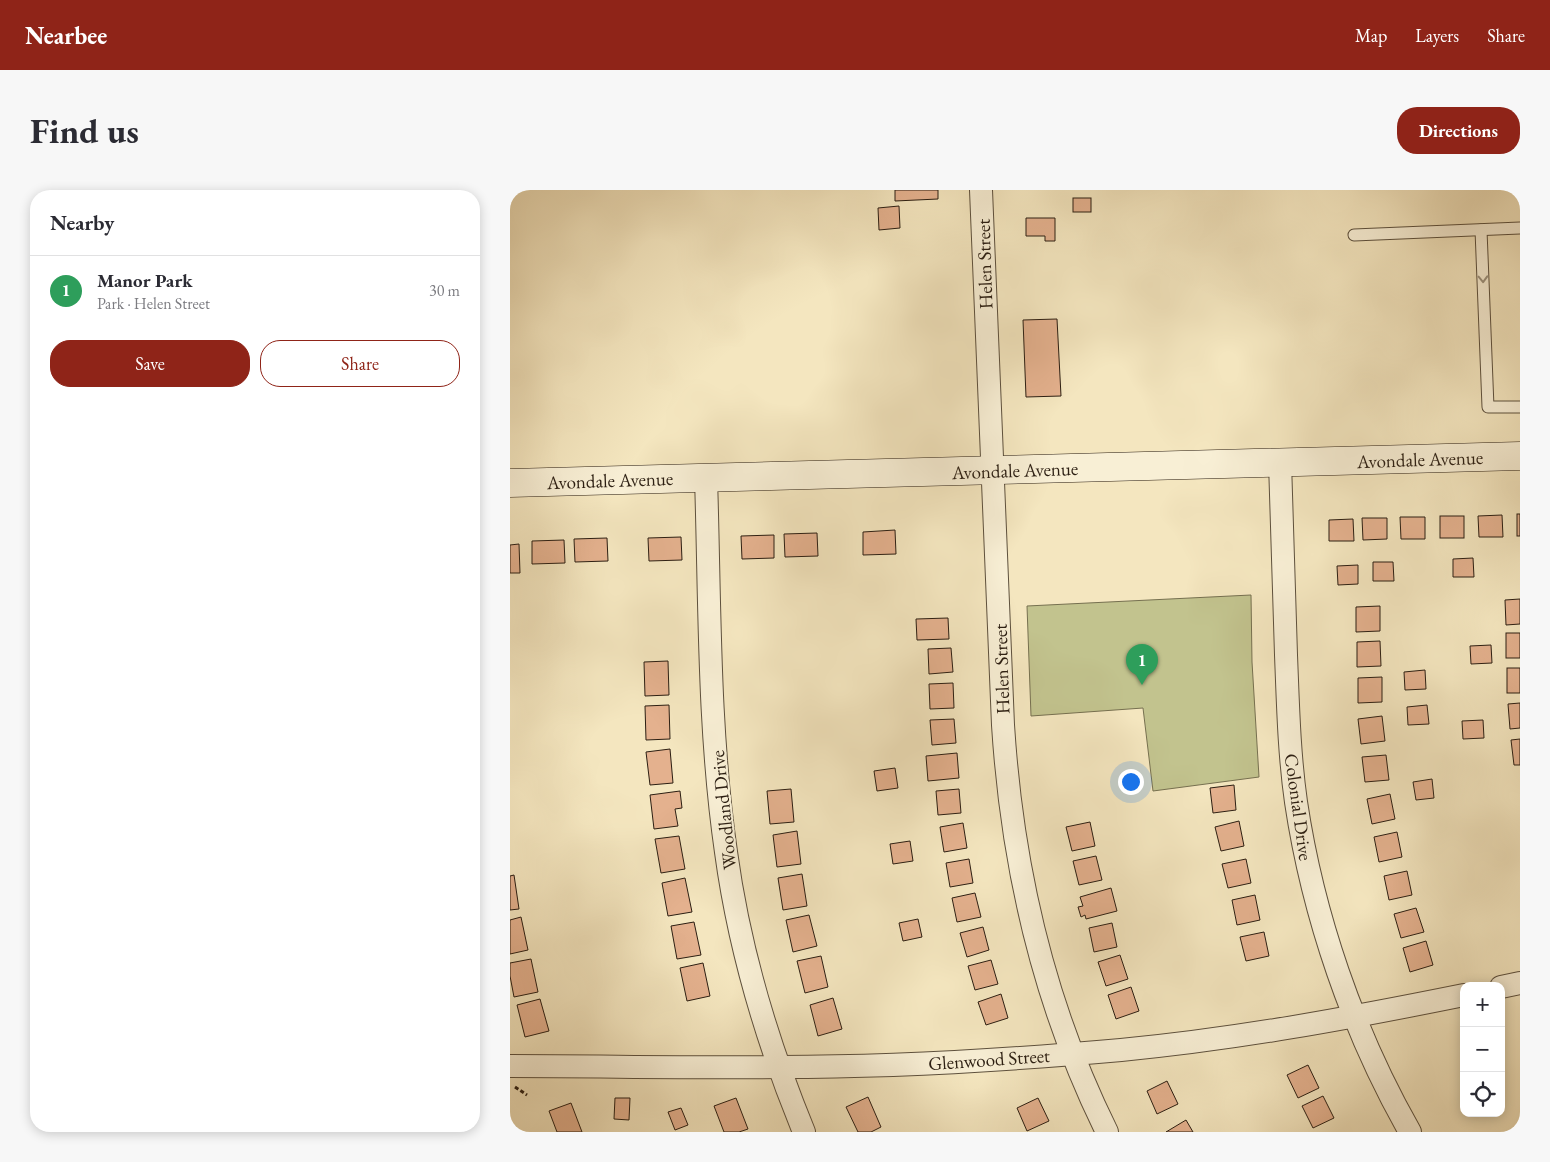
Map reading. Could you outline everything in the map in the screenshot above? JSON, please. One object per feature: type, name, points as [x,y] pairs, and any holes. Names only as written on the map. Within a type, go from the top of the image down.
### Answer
[{"type":"street","name":"Helen Street","points":[[981,190],[1003,725],[1010,813],[1020,874],[1034,935],[1051,995],[1072,1054],[1107,1132]]},
{"type":"street","name":"Avondale Avenue","points":[[510,483],[1520,456]]},
{"type":"street","name":"Colonial Drive","points":[[1280,462],[1289,732],[1296,800],[1305,854],[1318,908],[1334,960],[1355,1017],[1374,1063],[1410,1132]]},
{"type":"street","name":"Woodland Drive","points":[[706,478],[712,701],[718,783],[726,851],[734,903],[747,964],[764,1024],[804,1132]]},
{"type":"street","points":[[1505,986],[1520,983]]},
{"type":"street","name":"Glenwood Street","points":[[510,1066],[779,1067],[923,1064],[1072,1054],[1211,1039],[1355,1017],[1460,996]]},
{"type":"lane","points":[[1354,234],[1520,228]]},
{"type":"lane","points":[[1481,230],[1488,407],[1520,407]]},
{"type":"path","points":[[510,1084],[527,1095]]},
{"type":"green space","points":[[1251,595],[1252,662],[1259,777],[1153,791],[1143,708],[1031,716],[1027,606]]},
{"type":"building","points":[[895,190],[938,190],[938,199],[895,201]]},
{"type":"building","points":[[1073,198],[1091,198],[1091,212],[1073,212]]},
{"type":"building","points":[[899,206],[900,228],[879,230],[878,208]]},
{"type":"building","points":[[1026,218],[1055,218],[1055,241],[1045,241],[1045,236],[1026,236]]},
{"type":"building","points":[[1057,319],[1061,396],[1026,397],[1023,320]]},
{"type":"building","points":[[1517,514],[1520,514],[1520,536],[1517,536]]},
{"type":"building","points":[[1502,515],[1503,537],[1479,537],[1478,516]]},
{"type":"building","points":[[1440,516],[1464,516],[1464,538],[1440,538]]},
{"type":"building","points":[[1400,517],[1425,517],[1425,539],[1401,539]]},
{"type":"building","points":[[1362,518],[1387,518],[1387,539],[1363,540]]},
{"type":"building","points":[[1353,519],[1354,541],[1329,541],[1329,520]]},
{"type":"building","points":[[895,530],[896,554],[863,555],[863,532]]},
{"type":"building","points":[[817,533],[818,556],[785,557],[784,534]]},
{"type":"building","points":[[774,535],[774,558],[742,559],[741,536]]},
{"type":"building","points":[[681,537],[682,560],[649,561],[648,538]]},
{"type":"building","points":[[607,538],[608,561],[575,562],[574,539]]},
{"type":"building","points":[[564,540],[565,563],[532,564],[532,541]]},
{"type":"building","points":[[519,544],[520,573],[510,573],[510,545]]},
{"type":"building","points":[[1473,558],[1474,577],[1453,577],[1453,559]]},
{"type":"building","points":[[1373,562],[1393,562],[1394,581],[1373,581]]},
{"type":"building","points":[[1358,565],[1358,584],[1338,585],[1337,566]]},
{"type":"building","points":[[1520,599],[1520,624],[1506,625],[1505,600]]},
{"type":"building","points":[[1380,606],[1380,631],[1356,632],[1356,607]]},
{"type":"building","points":[[948,618],[949,639],[917,640],[916,619]]},
{"type":"building","points":[[1506,633],[1520,633],[1520,658],[1506,658]]},
{"type":"building","points":[[1380,641],[1381,666],[1357,667],[1357,642]]},
{"type":"building","points":[[1491,645],[1492,663],[1471,664],[1470,646]]},
{"type":"building","points":[[951,648],[953,672],[929,674],[928,649]]},
{"type":"building","points":[[668,661],[669,695],[645,696],[644,662]]},
{"type":"building","points":[[1507,668],[1520,668],[1520,693],[1507,693]]},
{"type":"building","points":[[1425,670],[1426,689],[1405,690],[1404,672]]},
{"type":"building","points":[[1382,677],[1382,702],[1358,703],[1358,678]]},
{"type":"building","points":[[953,683],[954,708],[930,709],[929,684]]},
{"type":"building","points":[[1520,703],[1520,728],[1510,729],[1508,704]]},
{"type":"building","points":[[669,705],[670,739],[646,740],[645,706]]},
{"type":"building","points":[[1427,705],[1429,724],[1408,725],[1407,707]]},
{"type":"building","points":[[1382,716],[1385,741],[1361,744],[1358,719]]},
{"type":"building","points":[[954,719],[956,743],[932,745],[930,720]]},
{"type":"building","points":[[1483,720],[1484,738],[1463,739],[1462,721]]},
{"type":"building","points":[[1520,739],[1520,765],[1514,765],[1511,740]]},
{"type":"building","points":[[670,749],[673,783],[650,785],[646,752]]},
{"type":"building","points":[[957,753],[959,778],[928,781],[926,756]]},
{"type":"building","points":[[1386,755],[1389,780],[1365,782],[1362,757]]},
{"type":"building","points":[[895,768],[898,788],[877,791],[874,771]]},
{"type":"building","points":[[1432,779],[1434,798],[1416,800],[1413,782]]},
{"type":"building","points":[[1234,785],[1236,810],[1213,813],[1210,788]]},
{"type":"building","points":[[791,789],[794,822],[770,824],[767,791]]},
{"type":"building","points":[[959,789],[961,813],[938,815],[936,791]]},
{"type":"building","points":[[680,791],[682,808],[675,809],[678,826],[654,829],[650,795]]},
{"type":"building","points":[[1390,794],[1395,819],[1372,824],[1367,799]]},
{"type":"building","points":[[1239,821],[1244,846],[1221,851],[1215,827]]},
{"type":"building","points":[[1090,822],[1095,846],[1072,851],[1066,827]]},
{"type":"building","points":[[963,823],[967,848],[944,852],[940,827]]},
{"type":"building","points":[[797,831],[801,864],[777,867],[773,835]]},
{"type":"building","points":[[1397,832],[1402,857],[1379,862],[1374,837]]},
{"type":"building","points":[[679,836],[685,869],[661,873],[655,839]]},
{"type":"building","points":[[910,841],[913,861],[893,864],[890,844]]},
{"type":"building","points":[[1096,856],[1102,880],[1079,885],[1073,861]]},
{"type":"building","points":[[969,859],[973,883],[950,887],[946,863]]},
{"type":"building","points":[[1246,859],[1251,883],[1228,888],[1222,864]]},
{"type":"building","points":[[1407,871],[1412,895],[1389,900],[1384,876]]},
{"type":"building","points":[[802,874],[807,906],[783,910],[778,878]]},
{"type":"building","points":[[514,875],[519,909],[510,910],[510,876]]},
{"type":"building","points":[[685,878],[692,912],[668,916],[662,883]]},
{"type":"building","points":[[1111,888],[1117,911],[1086,919],[1085,915],[1081,917],[1078,907],[1083,906],[1080,897]]},
{"type":"building","points":[[975,893],[981,917],[957,922],[952,898]]},
{"type":"building","points":[[1255,895],[1260,920],[1237,925],[1232,900]]},
{"type":"building","points":[[1416,908],[1424,932],[1401,938],[1394,914]]},
{"type":"building","points":[[809,915],[817,946],[793,952],[786,920]]},
{"type":"building","points":[[521,917],[528,950],[510,954],[510,920]]},
{"type":"building","points":[[918,919],[922,937],[903,941],[899,923]]},
{"type":"building","points":[[694,922],[701,955],[677,959],[671,926]]},
{"type":"building","points":[[1112,923],[1117,947],[1094,952],[1089,928]]},
{"type":"building","points":[[983,927],[989,950],[967,957],[960,933]]},
{"type":"building","points":[[1264,932],[1269,956],[1246,961],[1240,937]]},
{"type":"building","points":[[1426,941],[1433,965],[1410,972],[1403,948]]},
{"type":"building","points":[[1120,955],[1128,979],[1106,986],[1098,962]]},
{"type":"building","points":[[821,956],[828,987],[805,993],[797,961]]},
{"type":"building","points":[[531,959],[538,992],[514,997],[510,976],[510,963]]},
{"type":"building","points":[[991,960],[998,984],[975,990],[968,966]]},
{"type":"building","points":[[703,963],[710,996],[687,1001],[680,968]]},
{"type":"building","points":[[1131,987],[1139,1011],[1116,1019],[1108,995]]},
{"type":"building","points":[[1001,994],[1008,1018],[986,1025],[978,1002]]},
{"type":"building","points":[[833,998],[842,1029],[818,1036],[810,1005]]},
{"type":"building","points":[[540,999],[549,1031],[525,1037],[517,1005]]},
{"type":"building","points":[[1308,1065],[1319,1088],[1298,1098],[1287,1075]]},
{"type":"building","points":[[1167,1081],[1178,1104],[1157,1114],[1147,1091]]},
{"type":"building","points":[[1323,1096],[1334,1118],[1313,1128],[1302,1106]]},
{"type":"building","points":[[868,1097],[881,1127],[871,1132],[858,1132],[846,1107]]},
{"type":"building","points":[[615,1098],[630,1098],[629,1120],[614,1119]]},
{"type":"building","points":[[736,1098],[748,1129],[739,1132],[724,1132],[714,1106]]},
{"type":"building","points":[[1038,1098],[1049,1121],[1027,1131],[1017,1108]]},
{"type":"building","points":[[571,1103],[582,1132],[557,1132],[549,1111]]},
{"type":"building","points":[[681,1108],[688,1125],[675,1130],[668,1112]]},
{"type":"building","points":[[1186,1120],[1193,1132],[1166,1132]]},
{"type":"place","name":"Manor Park","points":[[1142,685]]}]
